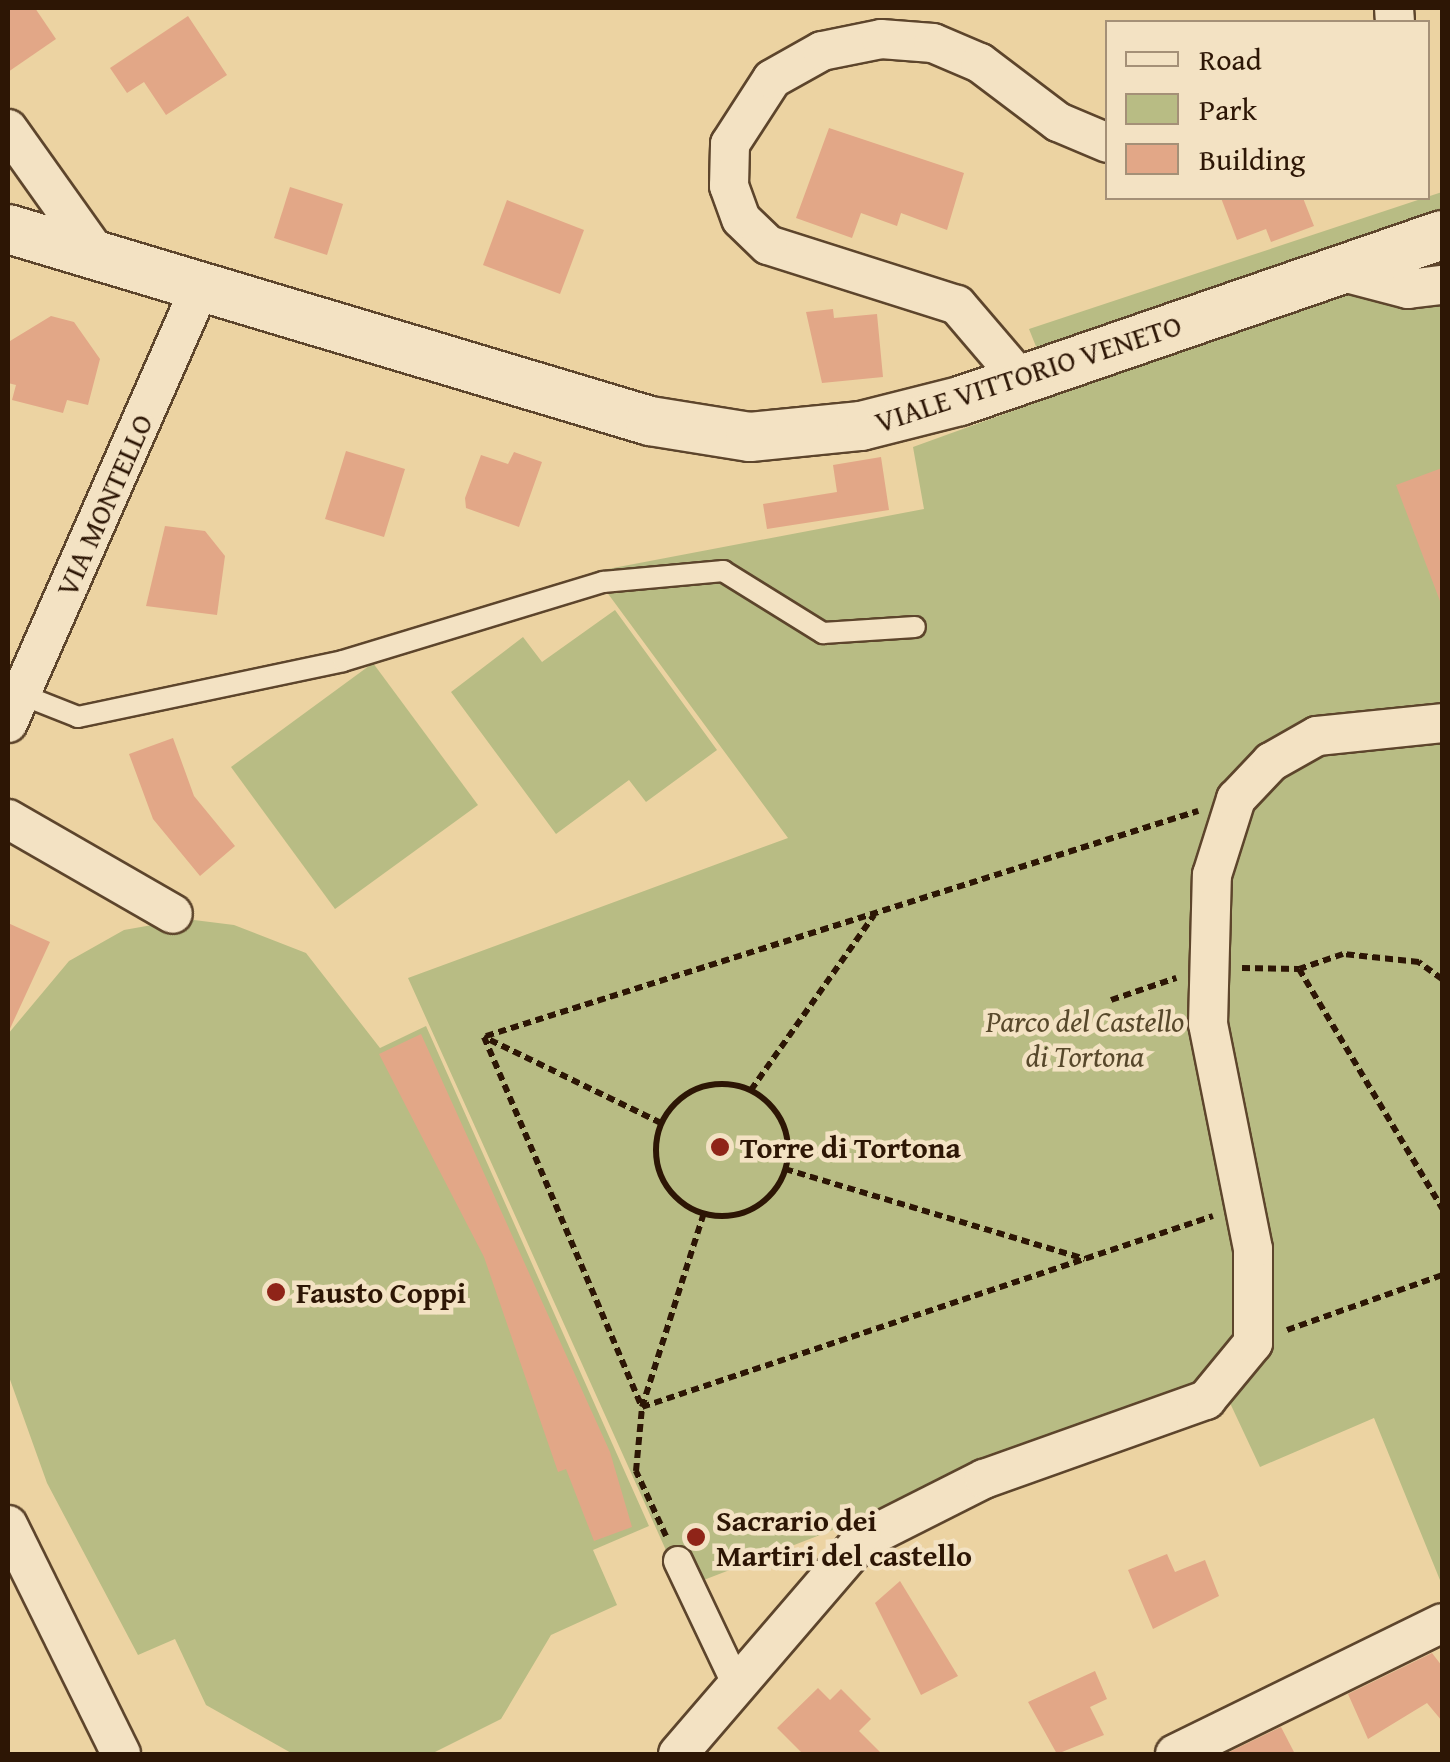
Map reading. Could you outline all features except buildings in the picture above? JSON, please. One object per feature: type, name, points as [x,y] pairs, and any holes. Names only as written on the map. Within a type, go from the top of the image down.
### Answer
[{"type":"street","points":[[1022,381],[957,305],[768,245],[741,218],[728,186],[730,144],[772,78],[822,51],[881,39],[934,44],[980,64],[1058,122],[1105,143]]},
{"type":"street","points":[[8,129],[94,250]]},
{"type":"street","name":"VIALE VITTORIO VENETO","points":[[8,228],[94,250],[200,287],[650,421],[750,437],[861,426],[1022,381],[1332,269],[1442,235]]},
{"type":"street","points":[[1332,269],[1408,289],[1442,285]]},
{"type":"street","name":"VIA MONTELLO","points":[[14,708],[200,287]]},
{"type":"street","points":[[678,1754],[860,1541],[984,1480],[1206,1400],[1253,1342],[1253,1249],[1208,1024],[1212,876],[1236,799],[1271,762],[1317,736],[1442,724]]},
{"type":"street","points":[[8,818],[173,914]]},
{"type":"street","points":[[8,1525],[121,1754]]},
{"type":"street","points":[[678,1561],[737,1685]]},
{"type":"street","points":[[1176,1754],[1442,1623]]},
{"type":"lane","points":[[14,708],[78,717],[343,660],[603,582],[723,571],[823,632],[914,628]]},
{"type":"path","points":[[484,1037],[1236,799]]},
{"type":"path","points":[[751,1090],[875,913]]},
{"type":"path","points":[[1111,1000],[1211,967],[1299,969],[1343,954],[1419,962],[1442,979]]},
{"type":"path","points":[[1299,969],[1442,1208]]},
{"type":"path","points":[[484,1037],[661,1122]]},
{"type":"path","points":[[484,1037],[642,1408]]},
{"type":"path","points":[[700,1088],[751,1090],[786,1132],[784,1169],[762,1202],[704,1214],[662,1178],[661,1122],[700,1088]]},
{"type":"path","points":[[784,1169],[1085,1259]]},
{"type":"path","points":[[642,1408],[1243,1206]]},
{"type":"path","points":[[678,1561],[636,1471],[642,1408],[704,1214]]},
{"type":"path","points":[[1253,1342],[1442,1275]]},
{"type":"green space","points":[[1442,192],[1442,217],[1037,349],[1029,329],[1418,200],[1430,200],[1430,196]]},
{"type":"green space","name":"Parco del Castello di Tortona","points":[[1442,256],[1442,1585],[1374,1418],[1260,1467],[1215,1371],[1184,1394],[683,1588],[408,978],[788,838],[592,572],[924,509],[913,447]]},
{"type":"green space","points":[[615,610],[717,750],[646,802],[629,780],[556,834],[451,692],[523,637],[542,662]]},
{"type":"green space","points":[[373,663],[478,805],[335,909],[231,767]]},
{"type":"green space","name":"Fausto Coppi","points":[[186,919],[234,925],[306,953],[380,1048],[426,1026],[649,1526],[593,1550],[617,1605],[551,1635],[501,1719],[431,1754],[293,1754],[206,1705],[175,1639],[138,1655],[47,1483],[8,1374],[8,1034],[69,961],[124,930]]},
{"type":"place","name":"Torre di Tortona","points":[[720,1147]]},
{"type":"place","name":"Fausto Coppi","points":[[276,1292]]},
{"type":"place","name":"Sacrario dei Martiri del castello","points":[[696,1537]]}]
